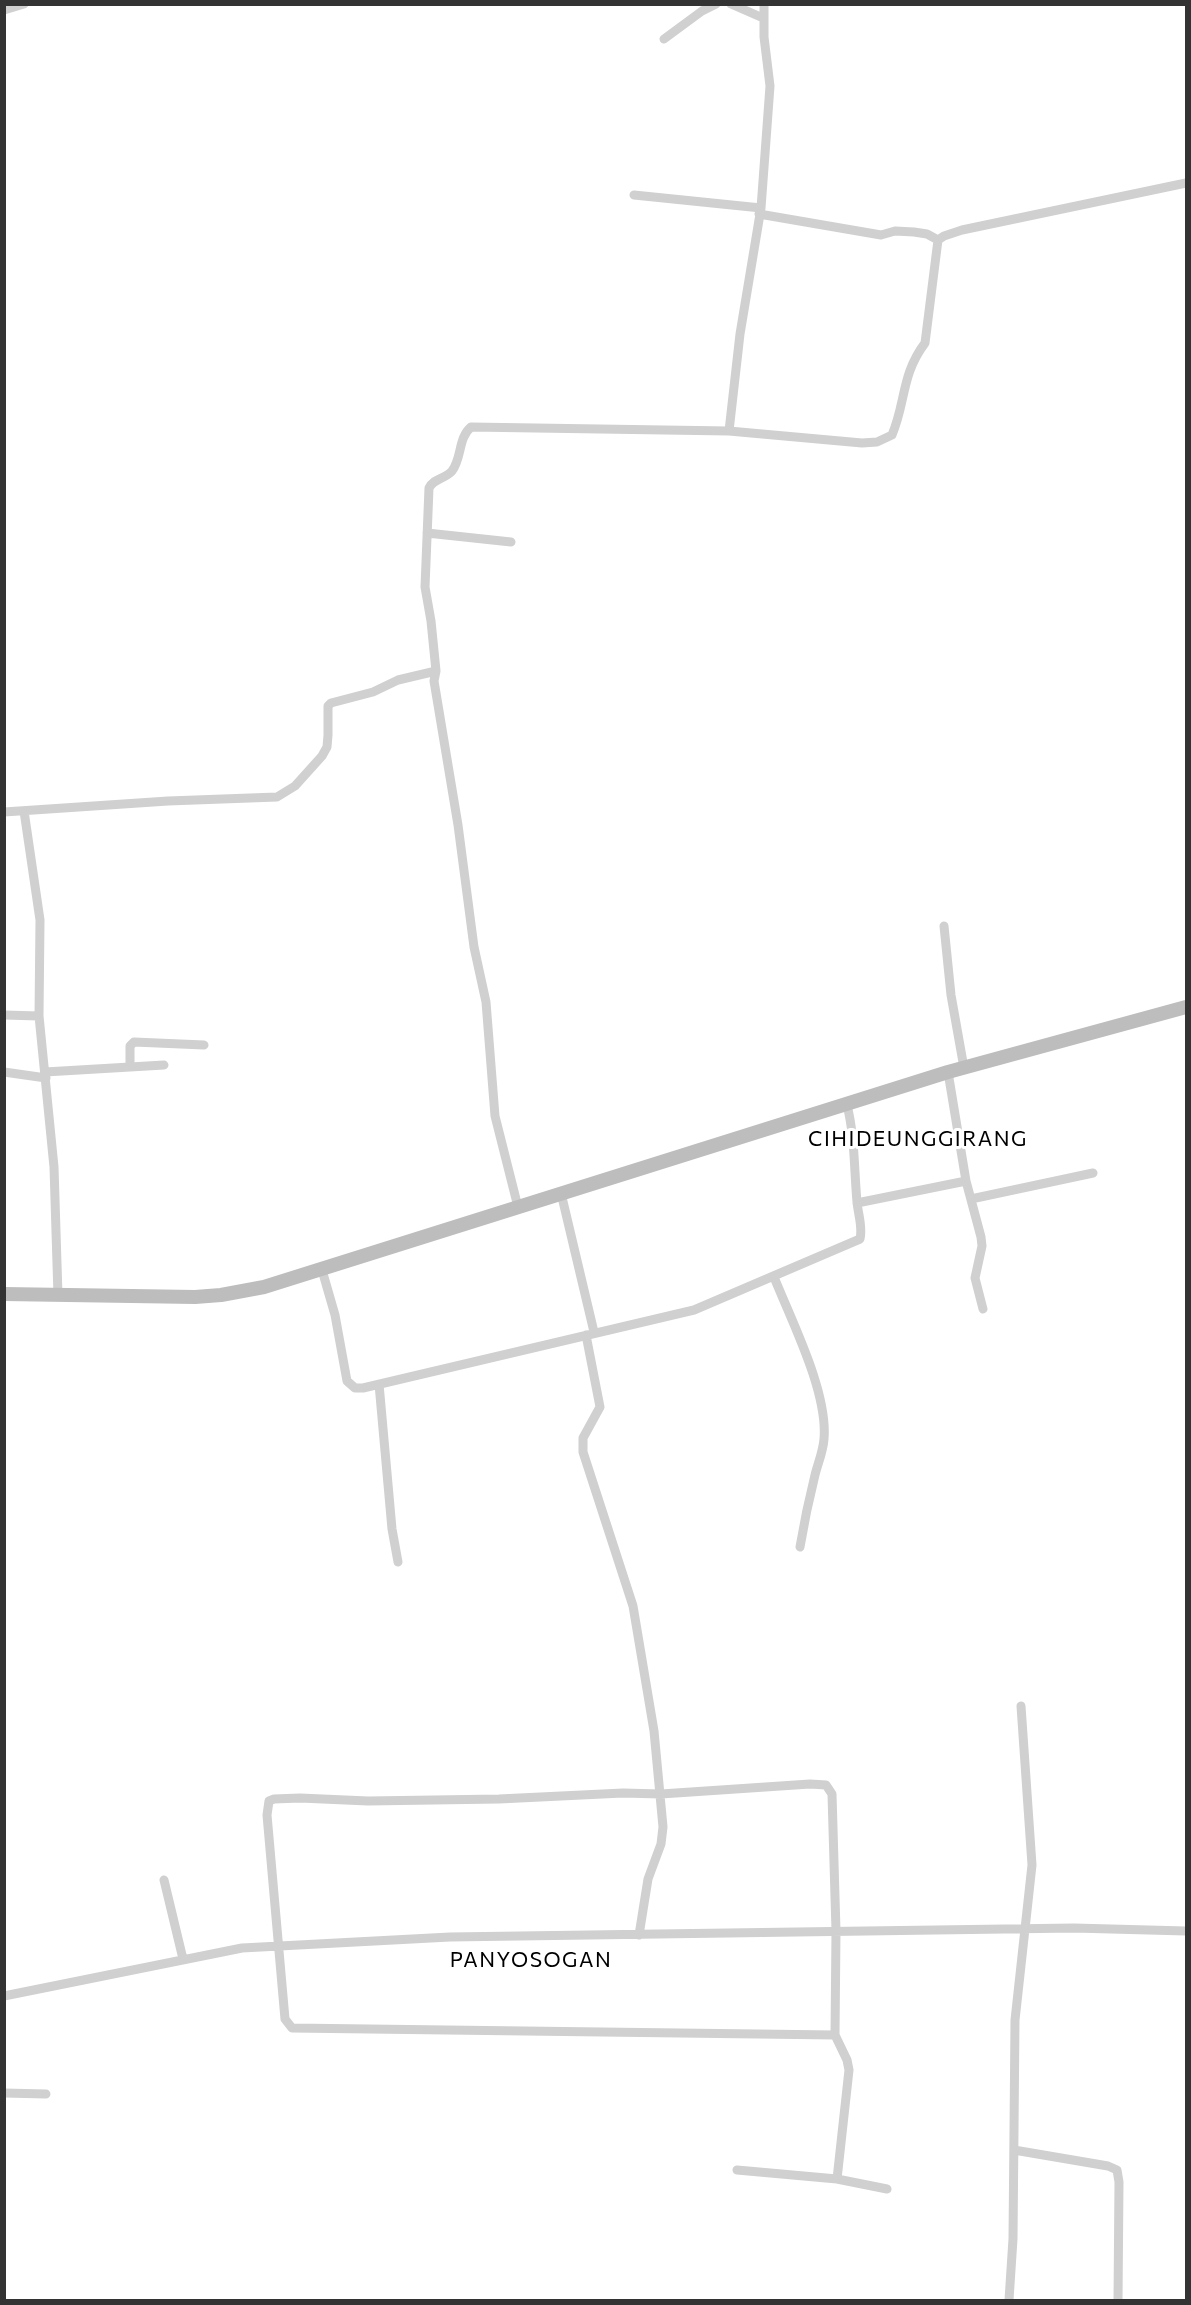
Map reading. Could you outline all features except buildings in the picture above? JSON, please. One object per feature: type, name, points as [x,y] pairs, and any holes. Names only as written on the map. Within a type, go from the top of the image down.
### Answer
[{"type":"main road","points":[[4,1294],[221,1295],[264,1287],[948,1072],[1186,1007]]},
{"type":"street","points":[[4,10],[24,4]]},
{"type":"street","points":[[664,39],[702,11],[716,4]]},
{"type":"street","points":[[731,4],[763,18]]},
{"type":"street","points":[[729,431],[740,334],[760,211],[770,86],[763,18],[764,4]]},
{"type":"street","points":[[518,1207],[495,1116],[486,1002],[468,903],[458,825],[434,681],[436,671],[425,587],[431,483],[453,469],[465,431],[471,427],[729,431],[862,443],[877,442],[892,435],[905,383],[916,355],[925,343],[938,240],[962,230],[1186,183]]},
{"type":"street","points":[[633,195],[760,211],[880,235],[895,231],[927,234],[938,240]]},
{"type":"street","points":[[427,533],[511,542]]},
{"type":"street","points":[[4,812],[168,801],[277,797],[287,793],[295,786],[322,756],[327,747],[328,706],[331,703],[373,692],[398,680],[436,671]]},
{"type":"street","points":[[24,811],[40,920],[39,1016],[54,1167],[58,1296]]},
{"type":"street","points":[[944,926],[951,995],[964,1068]]},
{"type":"street","points":[[4,1015],[39,1016]]},
{"type":"street","points":[[130,1067],[130,1046],[134,1042],[204,1045]]},
{"type":"street","points":[[4,1072],[45,1075],[164,1065]]},
{"type":"street","points":[[948,1072],[966,1180],[981,1237],[982,1246],[975,1278],[983,1309]]},
{"type":"street","points":[[322,1270],[335,1315],[347,1381],[355,1388],[694,1310],[860,1239],[853,1135],[848,1105]]},
{"type":"street","points":[[971,1199],[1093,1173]]},
{"type":"street","points":[[857,1203],[966,1180]]},
{"type":"street","points":[[561,1193],[590,1333],[600,1407],[583,1438],[583,1452],[633,1606],[653,1725],[661,1794],[663,1827],[661,1844],[648,1879],[639,1935]]},
{"type":"street","points":[[774,1277],[812,1375],[820,1400],[823,1422],[822,1452],[800,1547]]},
{"type":"street","points":[[379,1384],[392,1529],[398,1562]]},
{"type":"street","points":[[1009,2301],[1013,2239],[1015,2020],[1032,1865],[1021,1706]]},
{"type":"street","points":[[836,2035],[295,2029],[288,2025],[285,2019],[267,1815],[269,1801],[271,1799],[368,1801],[499,1799],[623,1793],[661,1794],[810,1784],[826,1785],[832,1794],[836,2035],[849,2070],[837,2179]]},
{"type":"street","points":[[164,1880],[183,1959]]},
{"type":"street","points":[[4,1996],[242,1948],[277,1946],[450,1937],[1024,1929],[1186,1930]]},
{"type":"street","points":[[4,2093],[46,2094]]},
{"type":"street","points":[[1014,2150],[1108,2166],[1117,2170],[1119,2182],[1118,2301]]},
{"type":"street","points":[[737,2170],[837,2179],[887,2189]]},
{"type":"district","name":"CIHIDEUNGGIRANG","points":[[918,1139]]},
{"type":"district","name":"PANYOSOGAN","points":[[531,1960]]}]
